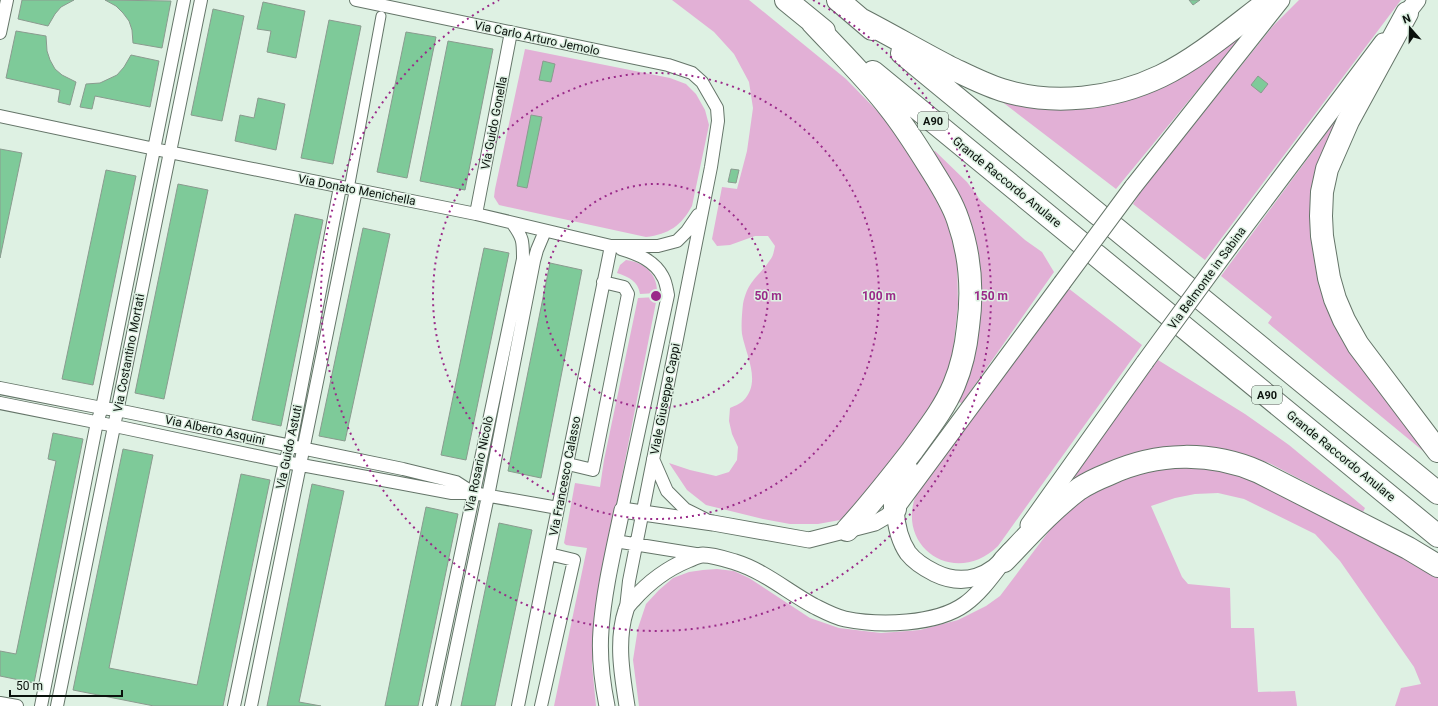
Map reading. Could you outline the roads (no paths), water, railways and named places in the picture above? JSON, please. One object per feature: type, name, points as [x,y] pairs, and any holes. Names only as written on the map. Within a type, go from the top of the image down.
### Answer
[{"type":"highway","name":"Grande Raccordo Anulare","points":[[786,0],[1438,536]]},
{"type":"highway","name":"A90","points":[[838,0],[1438,493]]},
{"type":"highway","points":[[862,20],[937,60],[993,87],[1012,93],[1030,96],[1067,98],[1099,96],[1113,93],[1139,85],[1160,76],[1199,53],[1270,0]]},
{"type":"highway","points":[[1412,7],[1348,121],[1327,169],[1322,192],[1320,216],[1329,278],[1344,320],[1358,345],[1438,451]]},
{"type":"highway","points":[[812,22],[874,88],[902,125],[930,168],[953,206],[964,239],[969,270],[969,319],[964,354],[954,386],[942,409],[929,428],[876,497],[847,530]]},
{"type":"highway","points":[[895,509],[895,496],[929,428]]},
{"type":"highway","points":[[1004,561],[1044,520],[1080,489],[1101,477],[1122,468],[1163,458],[1184,457],[1215,459],[1249,468],[1286,485],[1438,566]]},
{"type":"main road","points":[[895,509],[1133,188],[1281,0]]},
{"type":"main road","name":"Via Belmonte in Sabina","points":[[895,509],[896,522],[900,537],[905,547],[912,557],[930,571],[950,579],[963,580],[981,575],[1004,561],[1145,362],[1373,54],[1412,7]]},
{"type":"street","points":[[0,34],[7,0]]},
{"type":"street","name":"Via Costantino Mortati","points":[[41,706],[97,422],[102,408],[184,0]]},
{"type":"street","name":"Via Costantino Mortati","points":[[57,706],[201,0]]},
{"type":"street","name":"Via Carlo Arturo Jemolo","points":[[356,0],[381,7],[396,4],[511,32],[668,65],[692,73],[702,82],[709,93]]},
{"type":"street","points":[[348,189],[381,7]]},
{"type":"street","name":"Via Guido Gonella","points":[[476,214],[511,32]]},
{"type":"street","name":"Viale Giuseppe Cappi","points":[[627,706],[624,687],[621,639],[629,580],[701,211],[711,168],[718,121],[716,108],[709,93]]},
{"type":"street","name":"Via Donato Menichella","points":[[0,116],[348,189],[476,214],[611,246],[658,246],[677,241],[687,231],[701,211]]},
{"type":"street","name":"Via Guido Astuti","points":[[234,706],[285,462],[290,446],[348,189]]},
{"type":"street","name":"Via Guido Astuti","points":[[251,706],[303,449],[348,189]]},
{"type":"street","name":"Via Rosario Nicolò","points":[[429,706],[523,259],[523,242],[521,235],[513,224]]},
{"type":"street","name":"Via Rosario Nicolò","points":[[444,706],[488,496],[534,261],[545,231]]},
{"type":"street","name":"Viale Giuseppe Cappi","points":[[607,706],[602,676],[601,631],[607,580],[668,296],[664,277],[655,265],[635,253],[611,246]]},
{"type":"street","name":"Via Francesco Calasso","points":[[518,706],[611,246]]},
{"type":"street","points":[[568,464],[593,470],[628,294],[624,287],[603,282]]},
{"type":"street","name":"Via Alberto Asquini","points":[[0,388],[117,410],[456,482],[473,493]]},
{"type":"street","name":"Via Alberto Asquini","points":[[0,403],[285,462],[452,493],[473,493],[558,508]]},
{"type":"street","points":[[653,459],[667,491],[685,509],[713,523]]},
{"type":"street","points":[[622,510],[713,523],[809,540],[864,526],[881,520],[895,509]]},
{"type":"street","points":[[615,541],[702,555]]},
{"type":"street","points":[[541,706],[574,560],[549,554]]},
{"type":"street","name":"Via Belmonte in Sabina","points":[[626,608],[646,586],[661,574],[675,565],[702,555],[718,557],[758,572],[814,606],[843,618],[877,623],[916,621],[952,611],[966,603],[988,581],[1004,561]]},
{"type":"street","points":[[0,703],[17,706]]}]
